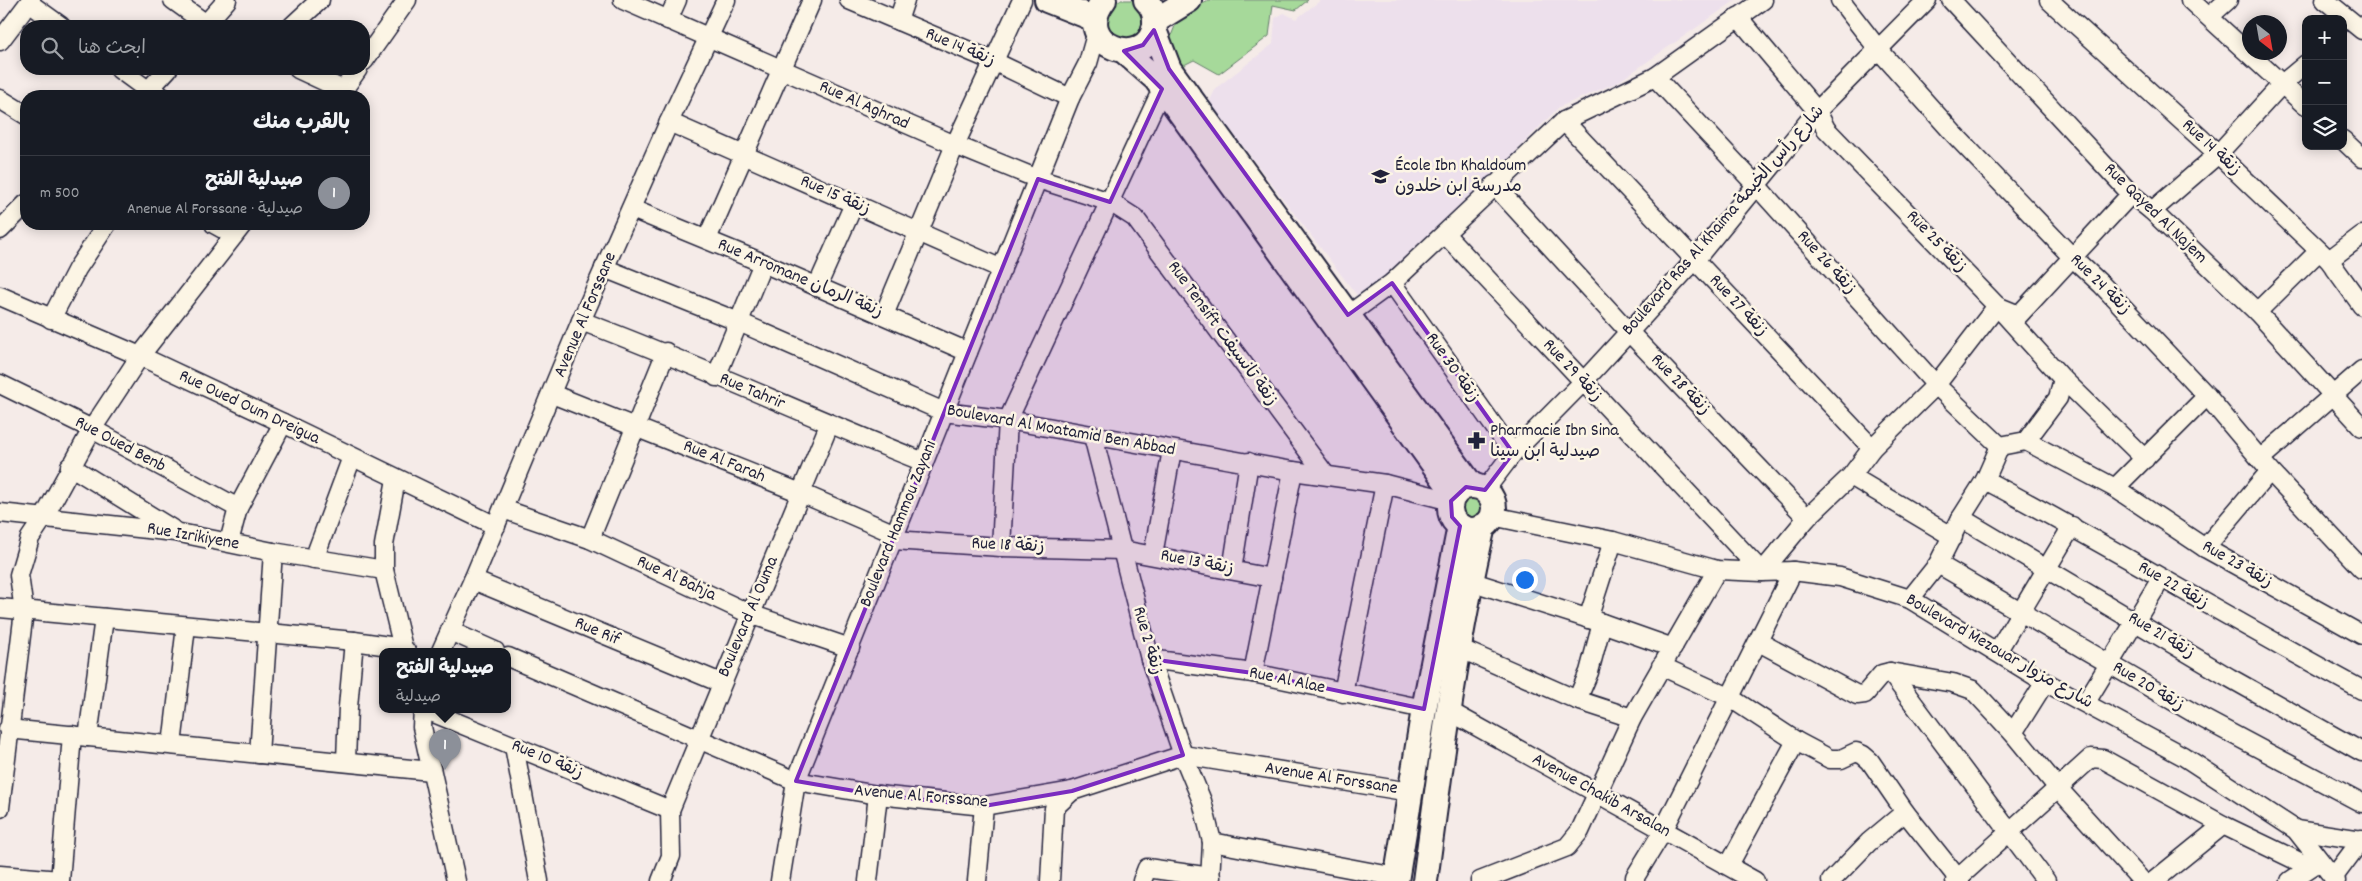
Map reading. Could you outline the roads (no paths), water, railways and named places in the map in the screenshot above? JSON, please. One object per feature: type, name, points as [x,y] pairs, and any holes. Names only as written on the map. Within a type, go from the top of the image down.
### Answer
[{"type":"main road","points":[[1047,0],[1105,29],[1143,45],[1152,11]]},
{"type":"main road","points":[[1152,11],[1189,0]]},
{"type":"main road","points":[[1152,11],[1169,69],[1348,315],[1466,493]]},
{"type":"main road","points":[[1105,29],[1156,79],[1466,493],[1492,501],[1470,581],[1448,710],[1425,881]]},
{"type":"main road","points":[[1466,493],[1452,517],[1460,526],[1471,530],[1488,521]]},
{"type":"main road","points":[[1396,879],[1424,709],[1460,526]]},
{"type":"street","points":[[173,0],[198,20]]},
{"type":"street","points":[[211,20],[227,0]]},
{"type":"street","points":[[298,20],[320,0]]},
{"type":"street","points":[[370,52],[407,0]]},
{"type":"street","name":"Rue Al Aghrad","points":[[622,0],[955,145],[1038,179],[1110,202]]},
{"type":"street","points":[[668,20],[677,0]]},
{"type":"street","name":"Avenue Al Forssane","points":[[442,648],[496,526],[604,268],[726,0]]},
{"type":"street","points":[[707,239],[812,0]]},
{"type":"street","name":"Rue 14 زنقة","points":[[849,0],[993,61],[1070,98]]},
{"type":"street","points":[[898,21],[905,0]]},
{"type":"street","points":[[884,315],[955,145],[1022,0]]},
{"type":"street","points":[[1348,315],[1392,283],[1564,120],[1655,77],[1763,0]]},
{"type":"street","name":"Rue 24 زنقة","points":[[1840,0],[1878,49],[1954,134],[2073,258],[2102,284],[2207,396],[2265,465],[2362,569]]},
{"type":"street","name":"Boulevard Ras Al Khaima شارع رأس الخيمة","points":[[1466,493],[1513,453],[1629,332],[1695,260],[1817,111],[1927,0]]},
{"type":"street","name":"Rue Qayed Al Najem","points":[[1951,0],[2131,194],[2152,211],[2256,312],[2362,427]]},
{"type":"street","name":"Rue 14 زنقة","points":[[2049,0],[2218,154],[2324,256],[2362,306]]},
{"type":"street","points":[[2190,0],[2210,16],[2305,105]]},
{"type":"street","points":[[2210,16],[2228,0]]},
{"type":"street","points":[[2325,0],[2353,28]]},
{"type":"street","points":[[0,41],[30,2],[53,20]]},
{"type":"street","name":"Rue 25 زنقة","points":[[1738,17],[1817,111],[1826,129],[1997,306],[2063,379],[2144,459]]},
{"type":"street","name":"Boulevard Hammou Zayani","points":[[780,881],[796,781],[1070,98],[1105,29]]},
{"type":"street","points":[[2152,211],[2218,154],[2282,84],[2302,67]]},
{"type":"street","points":[[127,75],[146,90]]},
{"type":"street","points":[[154,90],[164,75]]},
{"type":"street","points":[[309,75],[336,90]]},
{"type":"street","points":[[343,90],[354,75]]},
{"type":"street","name":"Rue 26 زنقة","points":[[1655,77],[1756,185],[1936,385],[2000,446]]},
{"type":"street","points":[[1001,547],[1008,420],[1162,89]]},
{"type":"street","points":[[0,99],[20,111]]},
{"type":"street","name":"Rue 27 زنقة","points":[[1564,120],[1872,448]]},
{"type":"street","name":"Rue 15 زنقة","points":[[669,122],[1002,269]]},
{"type":"street","points":[[2347,144],[2362,158]]},
{"type":"street","name":"Rue 28 زنقة","points":[[1494,185],[1629,332],[1806,518]]},
{"type":"street","points":[[1762,572],[1806,518],[1851,476],[1872,448],[1936,385],[1997,306],[2019,315],[2131,194]]},
{"type":"street","name":"Rue Tensift زنقة تانسيفت","points":[[1110,202],[1135,218],[1141,225],[1325,474]]},
{"type":"street","points":[[817,287],[854,204]]},
{"type":"street","points":[[2,223],[20,209]]},
{"type":"street","name":"Rue Arromane زنقة الرمان","points":[[632,209],[707,239],[968,352]]},
{"type":"street","points":[[51,319],[77,269],[103,230]]},
{"type":"street","points":[[0,808],[8,729],[24,611],[19,575],[30,538],[44,517],[70,466],[140,356],[238,230]]},
{"type":"street","name":"Rue 29 زنقة","points":[[1445,234],[1762,572]]},
{"type":"street","points":[[2256,312],[2324,256],[2362,235]]},
{"type":"street","points":[[716,376],[763,263]]},
{"type":"street","name":"Boulevard Al Moatamid Ben Abbad","points":[[604,268],[739,322],[944,412],[1008,420],[1293,471],[1466,493]]},
{"type":"street","name":"Rue 30 زنقة","points":[[1392,283],[1513,453]]},
{"type":"street","name":"Rue Oued Oum Dreigua","points":[[0,296],[140,356],[496,526]]},
{"type":"street","name":"Rue Tahrir","points":[[581,321],[666,352],[829,425],[924,462]]},
{"type":"street","points":[[590,539],[666,352]]},
{"type":"street","points":[[2205,548],[2265,465],[2362,370]]},
{"type":"street","points":[[1910,599],[1938,564],[1961,518],[1986,480],[2000,446],[2026,441],[2058,398],[2063,379]]},
{"type":"street","name":"Rue Oued Benb","points":[[0,384],[92,430],[238,508]]},
{"type":"street","name":"Rue Al Farah","points":[[552,394],[801,493],[894,537]]},
{"type":"street","points":[[2115,488],[2207,396]]},
{"type":"street","points":[[230,542],[238,508],[283,423]]},
{"type":"street","name":"Boulevard Al Ouma","points":[[670,810],[829,425]]},
{"type":"street","name":"Rue 2 زنقة","points":[[1093,436],[1150,658],[1183,755],[1202,800],[1212,842],[1211,879]]},
{"type":"street","name":"Rue 23 زنقة","points":[[2026,441],[2115,488],[2205,548],[2362,635]]},
{"type":"street","points":[[1153,555],[1172,450]]},
{"type":"street","points":[[314,559],[352,457]]},
{"type":"street","points":[[1232,570],[1249,462]]},
{"type":"street","points":[[70,466],[175,532]]},
{"type":"street","points":[[1254,673],[1293,471]]},
{"type":"street","points":[[1851,476],[1953,537]]},
{"type":"street","points":[[396,479],[384,544],[384,570],[404,648]]},
{"type":"street","name":"Rue 22 زنقة","points":[[1986,480],[2072,526],[2161,579],[2362,690]]},
{"type":"street","points":[[1343,693],[1385,484]]},
{"type":"street","name":"Rue Al Bahja","points":[[503,508],[590,539],[750,614],[850,648]]},
{"type":"street","name":"Rue Izrikiyene","points":[[0,513],[175,532],[273,552],[384,570]]},
{"type":"street","name":"Rue 21 زنقة","points":[[1961,518],[2230,678],[2362,752]]},
{"type":"street","name":"Boulevard Mezouar شارع مزوار","points":[[1488,521],[1612,542],[1717,570],[1762,572],[1793,570],[1840,577],[1910,599],[2045,682],[2086,702],[2183,756],[2296,830],[2315,865],[2335,879]]},
{"type":"street","points":[[1997,652],[2072,526]]},
{"type":"street","name":"Rue 18 زنقة","points":[[894,537],[1001,547],[1122,550]]},
{"type":"street","points":[[1577,700],[1590,672],[1595,621],[1612,542]]},
{"type":"street","name":"Rue 13 زنقة","points":[[1122,550],[1272,578]]},
{"type":"street","points":[[259,754],[273,552]]},
{"type":"street","name":"Rue 20 زنقة","points":[[1938,564],[2204,719],[2362,802]]},
{"type":"street","points":[[1480,881],[1567,846],[1580,831],[1595,794],[1632,718],[1717,570]]},
{"type":"street","points":[[1631,880],[1664,831],[1793,570]]},
{"type":"street","points":[[2086,702],[2111,664],[2161,579]]},
{"type":"street","name":"Rue Rif","points":[[473,580],[721,684]]},
{"type":"street","points":[[1470,581],[1673,648]]},
{"type":"street","points":[[0,608],[354,642],[392,648]]},
{"type":"street","points":[[0,875],[60,881],[80,736],[104,618]]},
{"type":"street","points":[[172,745],[186,626]]},
{"type":"street","points":[[450,632],[488,648]]},
{"type":"street","points":[[346,761],[348,707],[354,642]]},
{"type":"street","points":[[1758,642],[1857,695],[1865,694],[1882,674],[1890,672],[1953,683],[1973,690],[2014,732],[2058,788],[2142,881]]},
{"type":"street","points":[[1459,648],[1577,700],[1632,718]]},
{"type":"street","name":"Avenue Al Forssane","points":[[511,658],[796,781],[878,795],[984,806],[1072,791],[1183,755],[1410,792]]},
{"type":"street","name":"Rue Al Alae","points":[[1150,658],[1254,673],[1424,709]]},
{"type":"street","points":[[1661,666],[1729,697],[1796,742],[1830,758],[1841,759],[1856,752],[1863,754],[1958,880],[2091,758],[2102,759],[2222,825],[2315,865]]},
{"type":"street","points":[[1890,672],[2046,881]]},
{"type":"street","points":[[2014,732],[2045,682]]},
{"type":"street","name":"Avenue Chakib Arsalan","points":[[1448,710],[1595,794],[1729,865],[1755,881]]},
{"type":"street","points":[[423,713],[422,727],[456,881]]},
{"type":"street","name":"Rue 10 زنقة","points":[[433,713],[670,810]]},
{"type":"street","points":[[8,729],[346,761],[431,771]]},
{"type":"street","points":[[1729,865],[1796,742]]},
{"type":"street","points":[[514,746],[540,881]]},
{"type":"street","points":[[1050,881],[1054,808],[1072,791]]},
{"type":"street","points":[[868,881],[878,795]]},
{"type":"street","points":[[977,881],[984,806]]},
{"type":"street","points":[[660,881],[671,856],[670,810]]},
{"type":"street","points":[[1831,881],[1868,842],[1905,812]]},
{"type":"street","points":[[2154,881],[2222,825]]},
{"type":"street","points":[[2296,830],[2362,840],[2335,879]]},
{"type":"street","points":[[1212,842],[1396,879]]},
{"type":"street","points":[[2290,881],[2315,865]]},
{"type":"street","points":[[1142,881],[1147,868],[1211,879]]},
{"type":"place","name":"École Ibn Khaldoum مدرسة ابن خلدون","points":[[1381,176]]},
{"type":"place","name":"Pharmacie Ibn Sina صيدلية ابن سينا","points":[[1476,441]]},
{"type":"place","name":"صيدلية الفتح","points":[[445,770]]}]
